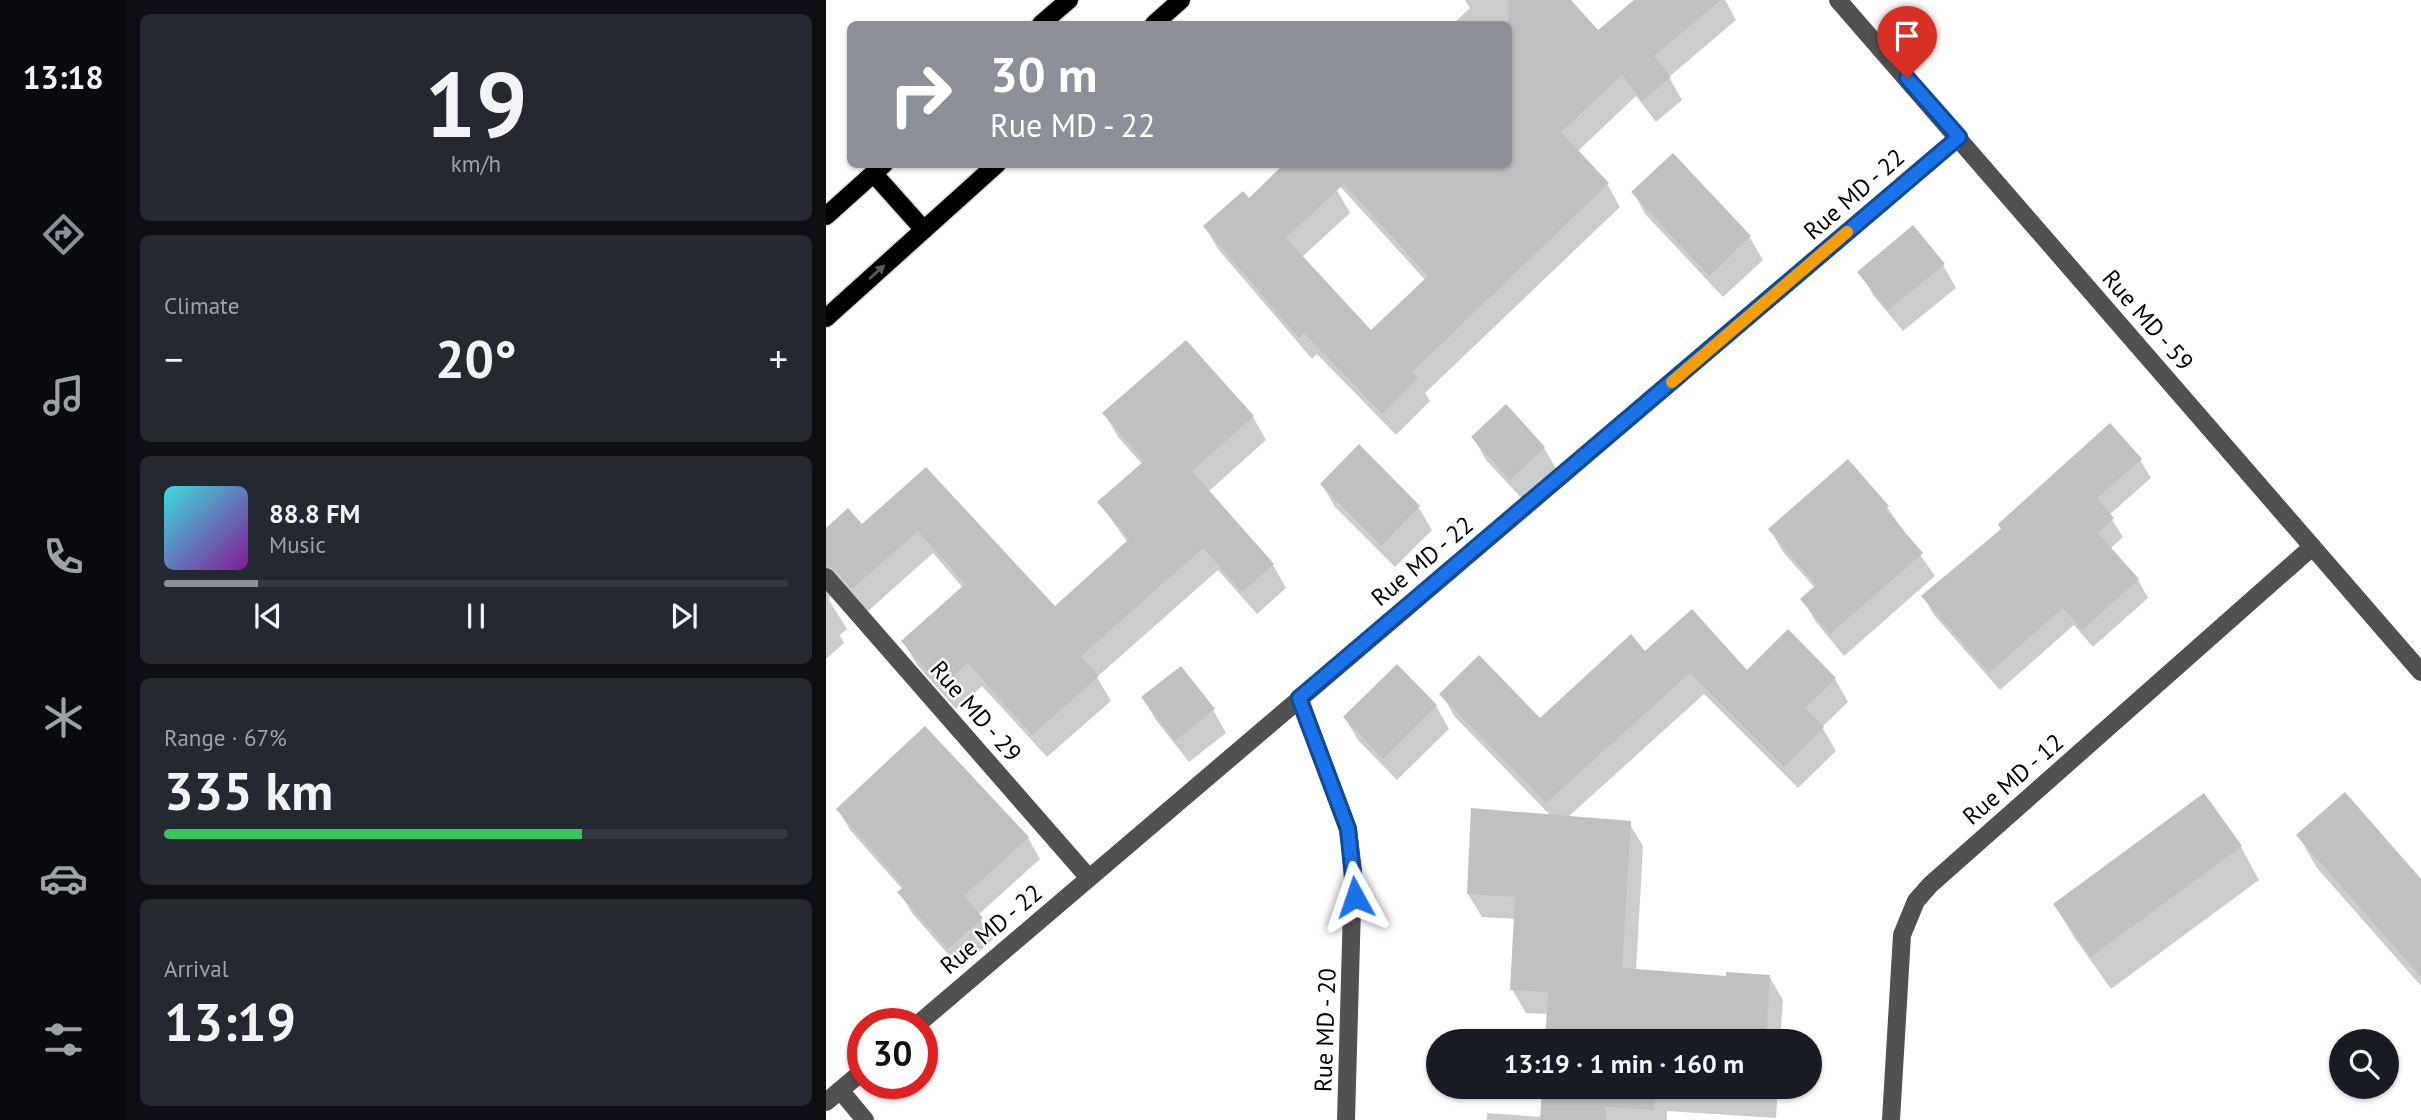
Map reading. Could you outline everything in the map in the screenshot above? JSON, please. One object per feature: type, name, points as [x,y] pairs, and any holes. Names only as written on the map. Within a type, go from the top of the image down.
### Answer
[{"type":"main road","points":[[1044,21],[1069,0]]},
{"type":"main road","points":[[1157,21],[1181,0]]},
{"type":"main road","points":[[826,317],[993,168]]},
{"type":"main road","points":[[826,216],[879,169],[924,230]]},
{"type":"street","name":"Rue MD - 59","points":[[1838,0],[2421,672]]},
{"type":"street","name":"Rue MD - 22","points":[[937,1008],[1959,137]]},
{"type":"street","name":"Rue MD - 12","points":[[1891,1120],[1902,935],[1916,901],[1930,885],[2311,548]]},
{"type":"street","name":"Rue MD - 29","points":[[826,577],[1089,878]]},
{"type":"street","name":"Rue MD - 20","points":[[1299,698],[1348,829],[1353,871],[1355,897],[1346,1120]]},
{"type":"street","points":[[826,1102],[847,1084]]},
{"type":"street","points":[[840,1090],[865,1120]]},
{"type":"building","points":[[1508,0],[1571,0],[1598,30],[1634,0],[1721,0],[1654,56],[1671,77],[1642,101],[1622,75],[1561,132],[1609,183],[1412,372],[1418,378],[1382,414],[1304,333],[1299,338],[1203,226],[1243,191],[1249,198],[1280,168],[1512,168],[1512,21],[1508,21]],"holes":[[[1344,184],[1428,276],[1371,330],[1286,238]]]},
{"type":"building","points":[[1673,153],[1751,236],[1709,276],[1631,192]]},
{"type":"building","points":[[1913,225],[1945,264],[1888,310],[1857,272]]},
{"type":"building","points":[[1186,340],[1254,416],[1192,471],[1274,564],[1242,592],[1203,548],[1081,656],[1099,676],[1032,735],[968,663],[941,687],[901,641],[965,584],[918,531],[852,589],[835,570],[826,566],[826,528],[848,508],[862,524],[926,467],[1055,606],[1129,539],[1097,502],[1144,461],[1102,413]]},
{"type":"building","points":[[1506,404],[1545,447],[1510,480],[1471,437]]},
{"type":"building","points":[[2110,423],[2142,459],[2097,498],[2114,518],[2098,533],[2139,579],[2082,630],[2063,608],[1989,673],[1921,596],[2001,529],[1998,524]]},
{"type":"building","points":[[1359,444],[1420,506],[1381,546],[1320,484]]},
{"type":"building","points":[[1848,459],[1889,506],[1885,509],[1923,553],[1830,634],[1800,599],[1816,585],[1768,529]]},
{"type":"building","points":[[1692,609],[1747,670],[1788,629],[1836,678],[1805,708],[1824,727],[1784,767],[1690,673],[1546,803],[1439,694],[1479,655],[1540,718],[1631,634],[1645,651]]},
{"type":"building","points":[[1397,664],[1437,705],[1383,759],[1343,717]]},
{"type":"building","points":[[1181,666],[1215,709],[1175,741],[1141,697]]},
{"type":"building","points":[[925,726],[1029,837],[964,896],[983,918],[948,949],[897,892],[904,887],[836,809]]},
{"type":"building","points":[[2345,792],[2421,879],[2421,977],[2296,835]]},
{"type":"building","points":[[2204,793],[2242,846],[2091,957],[2053,904]]},
{"type":"building","points":[[1471,808],[1631,821],[1622,968],[1726,976],[1726,972],[1770,975],[1767,1029],[1546,1029],[1548,992],[1510,990],[1515,897],[1467,894]]},
{"type":"building","points":[[1541,1099],[1654,1099],[1654,1110],[1606,1107],[1606,1120],[1540,1120]]},
{"type":"slow traffic","points":[[1672,382],[1847,232]]},
{"type":"route","points":[[1355,897],[1348,829],[1299,698],[1959,137],[1907,78]]}]
